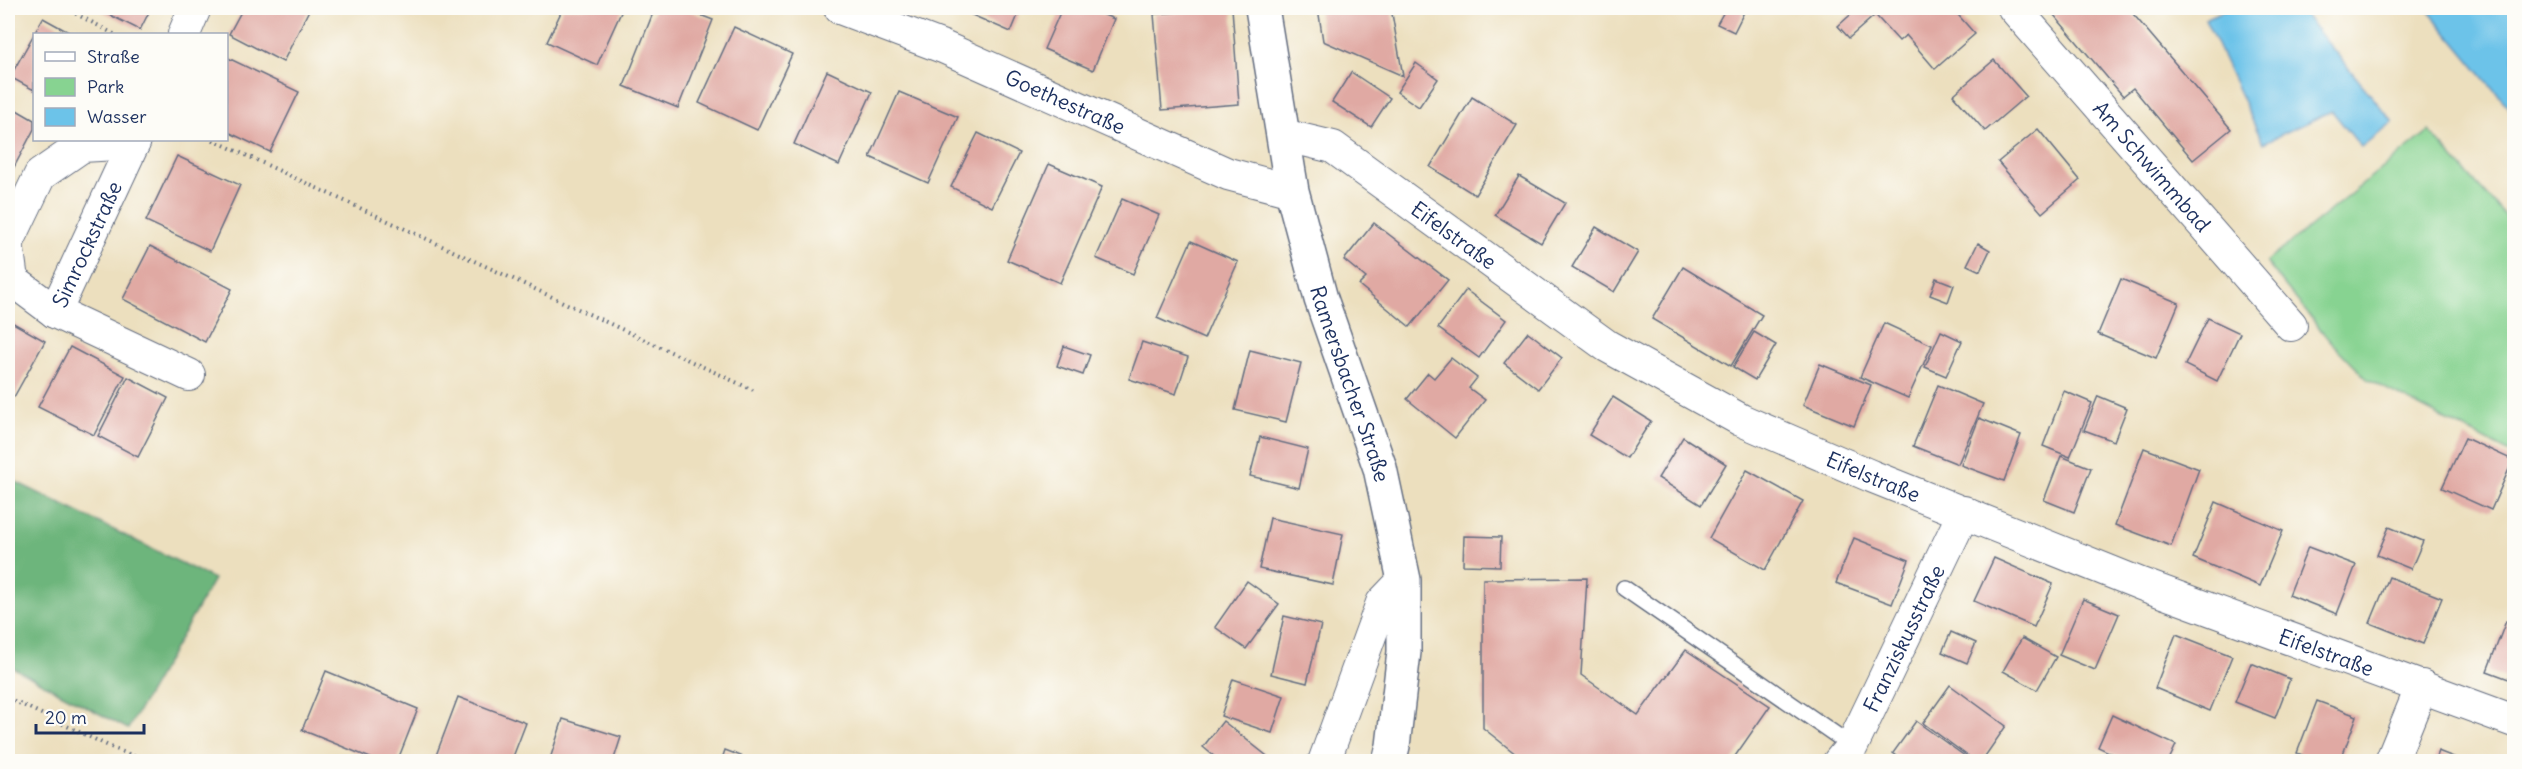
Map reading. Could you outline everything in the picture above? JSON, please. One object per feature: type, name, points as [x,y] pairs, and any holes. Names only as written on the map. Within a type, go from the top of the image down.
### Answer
[{"type":"main road","name":"Ramersbacher Straße","points":[[1262,8],[1292,191],[1321,299],[1380,468],[1404,579],[1404,652],[1389,762]]},
{"type":"street","points":[[184,33],[195,8]]},
{"type":"street","name":"Goethestraße","points":[[840,8],[943,47],[1228,174],[1292,191]]},
{"type":"street","name":"Am Schwimmbad","points":[[2014,8],[2290,325]]},
{"type":"street","name":"Eifelstraße","points":[[1283,135],[1333,147],[1607,346],[1740,420],[1871,476],[2141,584],[2514,721]]},
{"type":"street","points":[[8,242],[40,175],[82,146],[134,141]]},
{"type":"street","name":"Simrockstraße","points":[[134,141],[56,312],[189,375]]},
{"type":"street","points":[[8,250],[12,280],[56,312]]},
{"type":"street","name":"Franziskusstraße","points":[[1845,754],[1964,512]]},
{"type":"street","points":[[1324,762],[1382,603],[1404,579]]},
{"type":"street","points":[[2391,762],[2422,686]]},
{"type":"lane","points":[[1624,588],[1845,754]]},
{"type":"path","points":[[65,8],[112,33]]},
{"type":"path","points":[[215,141],[753,390]]},
{"type":"path","points":[[8,698],[113,748],[149,762]]},
{"type":"green space","points":[[2429,131],[2514,226],[2514,455],[2367,379],[2329,340],[2266,262]]},
{"type":"green space","points":[[8,478],[214,579],[128,729],[8,665]]},
{"type":"water","points":[[2230,8],[2299,8],[2393,122],[2361,147],[2332,111],[2263,143],[2205,19]]},
{"type":"water","points":[[2426,8],[2514,8],[2514,114]]},
{"type":"building","points":[[96,8],[151,8],[140,30]]},
{"type":"building","points":[[243,8],[310,8],[283,62],[229,34]]},
{"type":"building","points":[[563,8],[623,8],[597,65],[547,42]]},
{"type":"building","points":[[655,8],[682,8],[713,20],[678,108],[624,86]]},
{"type":"building","points":[[956,8],[1021,8],[1011,32]]},
{"type":"building","points":[[1062,8],[1087,8],[1114,19],[1093,70],[1044,49]]},
{"type":"building","points":[[1232,8],[1239,104],[1162,110],[1154,14]]},
{"type":"building","points":[[1318,8],[1391,8],[1403,76],[1323,41]]},
{"type":"building","points":[[1726,8],[1735,8],[1744,12],[1734,32],[1717,24]]},
{"type":"building","points":[[1858,8],[1866,8],[1874,16],[1849,38],[1838,26]]},
{"type":"building","points":[[1869,8],[1952,8],[1975,34],[1935,69],[1906,35],[1899,41]]},
{"type":"building","points":[[2048,8],[2128,8],[2231,129],[2193,160],[2133,88],[2123,96]]},
{"type":"building","points":[[43,18],[70,33],[35,33]]},
{"type":"building","points":[[734,27],[792,54],[757,130],[699,103]]},
{"type":"building","points":[[33,36],[33,89],[10,77]]},
{"type":"building","points":[[228,58],[299,92],[270,152],[228,132]]},
{"type":"building","points":[[1994,60],[2026,96],[1985,131],[1953,95]]},
{"type":"building","points":[[1416,63],[1438,79],[1419,107],[1397,92]]},
{"type":"building","points":[[827,71],[872,92],[839,165],[794,144]]},
{"type":"building","points":[[1351,72],[1390,98],[1371,127],[1332,102]]},
{"type":"building","points":[[899,92],[958,117],[928,183],[870,157]]},
{"type":"building","points":[[1472,97],[1517,125],[1475,195],[1430,167]]},
{"type":"building","points":[[8,105],[33,119],[33,131],[11,173],[8,171]]},
{"type":"building","points":[[2038,129],[2080,180],[2042,213],[1998,162]]},
{"type":"building","points":[[978,133],[1019,153],[992,207],[951,187]]},
{"type":"building","points":[[177,156],[240,185],[210,251],[146,221]]},
{"type":"building","points":[[1049,164],[1102,187],[1060,283],[1007,260]]},
{"type":"building","points":[[1519,176],[1565,203],[1541,243],[1495,215]]},
{"type":"building","points":[[1122,199],[1159,215],[1133,274],[1096,258]]},
{"type":"building","points":[[1374,223],[1448,280],[1410,327],[1359,285],[1366,278],[1344,260]]},
{"type":"building","points":[[1596,227],[1638,252],[1614,292],[1572,267]]},
{"type":"building","points":[[1191,241],[1238,262],[1204,339],[1157,318]]},
{"type":"building","points":[[1978,243],[1990,250],[1980,271],[1967,265]]},
{"type":"building","points":[[150,246],[232,289],[205,342],[123,299]]},
{"type":"building","points":[[1683,267],[1762,315],[1731,366],[1652,319]]},
{"type":"building","points":[[1936,278],[1954,285],[1948,302],[1930,295]]},
{"type":"building","points":[[2121,279],[2179,303],[2156,358],[2098,334]]},
{"type":"building","points":[[1466,290],[1506,320],[1479,358],[1438,328]]},
{"type":"building","points":[[2208,318],[2240,333],[2217,381],[2185,365]]},
{"type":"building","points":[[8,320],[45,341],[14,397],[8,393]]},
{"type":"building","points":[[1884,323],[1932,345],[1908,398],[1860,377]]},
{"type":"building","points":[[1941,331],[1962,341],[1946,376],[1925,367]]},
{"type":"building","points":[[1528,332],[1562,358],[1538,389],[1504,363]]},
{"type":"building","points":[[1754,332],[1776,345],[1755,380],[1733,367]]},
{"type":"building","points":[[1142,342],[1188,357],[1176,394],[1129,379]]},
{"type":"building","points":[[1064,346],[1090,355],[1083,375],[1057,366]]},
{"type":"building","points":[[70,347],[125,376],[94,435],[38,407]]},
{"type":"building","points":[[1250,350],[1301,363],[1286,422],[1235,410]]},
{"type":"building","points":[[1451,358],[1477,378],[1469,388],[1485,400],[1455,438],[1407,399],[1428,373],[1434,378]]},
{"type":"building","points":[[1820,364],[1871,385],[1854,426],[1803,405]]},
{"type":"building","points":[[128,377],[168,398],[138,457],[98,436]]},
{"type":"building","points":[[1938,385],[1983,404],[1958,464],[1913,446]]},
{"type":"building","points":[[2064,391],[2092,403],[2070,457],[2043,446]]},
{"type":"building","points":[[2098,396],[2127,408],[2114,441],[2084,430]]},
{"type":"building","points":[[1613,397],[1651,421],[1627,458],[1589,435]]},
{"type":"building","points":[[1979,418],[2021,435],[2004,481],[1961,465]]},
{"type":"building","points":[[1260,437],[1308,449],[1299,488],[1250,476]]},
{"type":"building","points":[[1683,437],[1726,464],[1701,505],[1658,478]]},
{"type":"building","points":[[2465,438],[2513,460],[2491,510],[2442,488]]},
{"type":"building","points":[[2144,448],[2199,469],[2171,546],[2115,525]]},
{"type":"building","points":[[2061,456],[2091,468],[2074,512],[2044,500]]},
{"type":"building","points":[[1747,470],[1803,501],[1765,570],[1709,538]]},
{"type":"building","points":[[2216,502],[2283,531],[2260,586],[2193,558]]},
{"type":"building","points":[[1270,518],[1343,534],[1333,585],[1259,569]]},
{"type":"building","points":[[2389,527],[2423,541],[2411,569],[2377,555]]},
{"type":"building","points":[[1464,536],[1501,537],[1500,566],[1463,565]]},
{"type":"building","points":[[1854,538],[1909,560],[1892,604],[1836,583]]},
{"type":"building","points":[[2308,547],[2356,565],[2337,614],[2289,595]]},
{"type":"building","points":[[1994,558],[2053,584],[2034,627],[1974,601]]},
{"type":"building","points":[[2389,577],[2442,598],[2423,644],[2370,623]]},
{"type":"building","points":[[1587,578],[1581,675],[1638,715],[1686,650],[1770,706],[1731,762],[1526,762],[1483,728],[1483,579]]},
{"type":"building","points":[[1247,581],[1279,604],[1246,649],[1215,627]]},
{"type":"building","points":[[2083,599],[2119,614],[2095,670],[2059,655]]},
{"type":"building","points":[[1284,616],[1321,625],[1307,683],[1271,674]]},
{"type":"building","points":[[2506,621],[2514,625],[2514,681],[2487,671]]},
{"type":"building","points":[[1951,632],[1976,643],[1967,663],[1942,652]]},
{"type":"building","points":[[2176,634],[2232,656],[2210,711],[2155,688]]},
{"type":"building","points":[[2022,638],[2056,657],[2037,690],[2003,671]]},
{"type":"building","points":[[2251,663],[2290,679],[2275,718],[2235,702]]},
{"type":"building","points":[[326,671],[418,709],[397,762],[380,762],[302,730]]},
{"type":"building","points":[[1233,679],[1284,696],[1272,733],[1221,716]]},
{"type":"building","points":[[1950,685],[2006,726],[1981,762],[1976,762],[1923,723]]},
{"type":"building","points":[[458,697],[526,723],[511,762],[444,762],[435,758]]},
{"type":"building","points":[[2317,701],[2357,716],[2340,762],[2320,762],[2297,753]]},
{"type":"building","points":[[2112,715],[2176,745],[2168,762],[2130,762],[2098,747]]},
{"type":"building","points":[[563,719],[621,737],[613,762],[549,762]]},
{"type":"building","points":[[1223,721],[1267,756],[1263,762],[1221,762],[1203,747]]},
{"type":"building","points":[[1916,721],[1973,762],[1905,762],[1893,753]]},
{"type":"building","points":[[725,750],[754,761],[754,762],[721,762]]},
{"type":"building","points":[[2438,751],[2464,761],[2464,762],[2434,762]]}]
